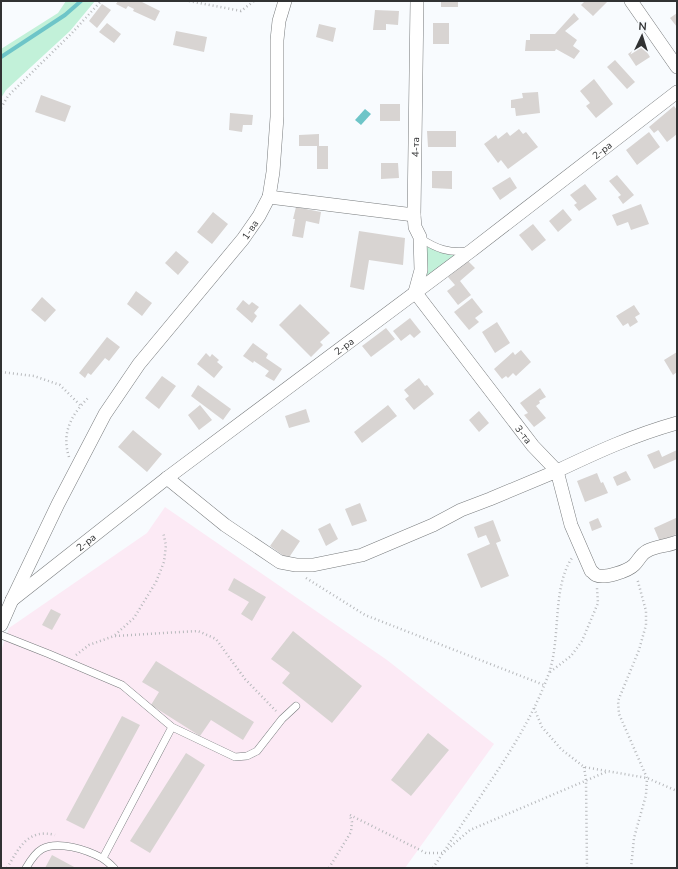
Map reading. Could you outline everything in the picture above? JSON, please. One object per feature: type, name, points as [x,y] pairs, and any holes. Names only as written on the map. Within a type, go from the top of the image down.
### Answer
[{"type":"street","name":"1-ва","points":[[1,625],[74,472],[104,414],[139,364],[243,239],[269,198],[273,172],[277,117],[277,40],[279,21],[285,1]]},
{"type":"street","name":"4-та","points":[[415,292],[421,270],[420,237],[415,227],[414,215],[417,1]]},
{"type":"street","points":[[631,1],[677,67]]},
{"type":"street","name":"2-ра","points":[[12,600],[167,478],[470,251],[677,92]]},
{"type":"street","points":[[269,198],[414,215]]},
{"type":"street","name":"3-та","points":[[415,292],[533,446],[557,471]]},
{"type":"street","points":[[167,478],[225,525],[280,562],[302,565],[313,564],[362,555],[433,525],[461,510],[557,471],[605,448],[677,423]]},
{"type":"street","points":[[557,471],[571,525],[591,571],[597,576],[610,576],[634,565],[642,554],[649,550],[677,542]]},
{"type":"lane","points":[[420,237],[440,249],[456,252],[470,251]]},
{"type":"lane","points":[[1,635],[122,685],[172,727],[234,756],[247,756],[258,751],[282,719],[296,706]]},
{"type":"lane","points":[[103,858],[172,727]]},
{"type":"lane","points":[[26,868],[32,858],[42,849],[56,845],[74,847],[103,858],[114,868]]},
{"type":"path","points":[[1,108],[8,96],[72,34],[101,1]]},
{"type":"path","points":[[189,1],[241,11],[254,1]]},
{"type":"path","points":[[1,372],[34,376],[60,385],[81,406]]},
{"type":"path","points":[[74,472],[67,449],[66,434],[71,419],[89,397]]},
{"type":"path","points":[[114,636],[134,618],[156,582],[164,562],[166,545],[164,532]]},
{"type":"path","points":[[433,868],[515,744],[534,708],[549,672],[556,643],[561,581],[566,566],[580,546]]},
{"type":"path","points":[[631,868],[634,838],[646,795],[647,778],[619,714],[618,701],[639,650],[646,625],[646,611],[634,565]]},
{"type":"path","points":[[299,574],[365,615],[544,685]]},
{"type":"path","points":[[549,672],[571,656],[582,641],[598,603],[597,576]]},
{"type":"path","points":[[68,662],[89,645],[114,636],[198,631],[216,639],[246,679],[282,719]]},
{"type":"path","points":[[534,708],[542,727],[561,749],[584,767],[647,778],[677,791]]},
{"type":"path","points":[[584,767],[586,780],[587,868]]},
{"type":"path","points":[[329,868],[351,832],[352,822],[350,815],[426,853],[444,852],[470,830],[606,772]]},
{"type":"shaded area","points":[[165,507],[387,660],[494,744],[405,868],[1,868],[1,651],[9,628],[147,533]]},
{"type":"green space","points":[[66,1],[95,1],[70,31],[6,90],[1,98],[1,49],[58,13]]},
{"type":"green space","points":[[420,237],[430,244],[471,251],[415,292]]},
{"type":"water","points":[[365,109],[371,114],[361,125],[355,120]]},
{"type":"building","points":[[118,1],[140,1],[160,11],[155,21],[133,11],[134,9],[128,6],[126,9],[116,4]]},
{"type":"building","points":[[441,1],[458,1],[458,7],[441,7]]},
{"type":"building","points":[[585,1],[608,1],[593,16],[581,5]]},
{"type":"building","points":[[102,4],[111,10],[97,28],[89,21]]},
{"type":"building","points":[[375,10],[399,11],[398,25],[386,24],[386,30],[373,30]]},
{"type":"building","points":[[574,13],[579,19],[565,31],[577,40],[573,46],[580,51],[574,59],[556,49],[555,51],[525,51],[526,40],[530,40],[530,34],[555,34]]},
{"type":"building","points":[[677,13],[677,27],[670,18]]},
{"type":"building","points":[[107,23],[121,34],[114,43],[99,32]]},
{"type":"building","points":[[433,23],[449,23],[449,44],[433,44]]},
{"type":"building","points":[[319,24],[336,28],[333,42],[316,37]]},
{"type":"building","points":[[176,31],[207,37],[204,52],[173,45]]},
{"type":"building","points":[[642,44],[650,57],[636,66],[628,54]]},
{"type":"building","points":[[615,60],[635,82],[627,89],[607,67]]},
{"type":"building","points":[[594,79],[613,104],[596,118],[586,106],[590,103],[580,91]]},
{"type":"building","points":[[538,92],[540,113],[516,116],[515,108],[511,108],[511,100],[523,98],[522,93]]},
{"type":"building","points":[[41,95],[71,106],[65,122],[35,112]]},
{"type":"building","points":[[380,104],[400,104],[400,121],[380,121]]},
{"type":"building","points":[[674,106],[677,110],[677,134],[667,142],[658,130],[654,133],[649,127]]},
{"type":"building","points":[[230,113],[253,115],[252,125],[243,125],[242,132],[229,130]]},
{"type":"building","points":[[519,129],[523,134],[526,132],[538,147],[508,169],[501,160],[498,163],[484,144],[496,135],[498,139],[507,132],[510,136]]},
{"type":"building","points":[[427,131],[456,131],[456,147],[428,147]]},
{"type":"building","points":[[649,132],[660,147],[637,165],[626,150]]},
{"type":"building","points":[[319,134],[319,146],[328,146],[328,169],[317,169],[317,146],[299,146],[299,135]]},
{"type":"building","points":[[381,163],[398,163],[399,178],[381,179]]},
{"type":"building","points":[[432,171],[452,171],[452,189],[432,188]]},
{"type":"building","points":[[617,175],[634,195],[623,204],[618,197],[621,195],[609,181]]},
{"type":"building","points":[[510,177],[517,188],[500,200],[492,188]]},
{"type":"building","points":[[585,184],[597,199],[579,211],[574,205],[577,203],[570,195]]},
{"type":"building","points":[[641,204],[649,224],[631,230],[628,222],[617,226],[612,215]]},
{"type":"building","points":[[296,207],[321,212],[319,224],[306,221],[303,238],[292,236],[295,219],[293,219]]},
{"type":"building","points":[[563,209],[572,220],[558,232],[549,221]]},
{"type":"building","points":[[213,212],[228,224],[212,244],[197,232]]},
{"type":"building","points":[[533,224],[546,240],[532,251],[519,235]]},
{"type":"building","points":[[359,231],[405,238],[403,265],[369,260],[364,290],[350,287]]},
{"type":"building","points":[[176,251],[189,262],[178,275],[165,263]]},
{"type":"building","points":[[468,261],[475,268],[460,281],[471,295],[458,305],[447,291],[455,285],[448,277]]},
{"type":"building","points":[[136,291],[152,303],[142,316],[127,304]]},
{"type":"building","points":[[42,297],[56,310],[45,322],[31,310]]},
{"type":"building","points":[[472,298],[483,312],[475,318],[479,322],[469,330],[454,312]]},
{"type":"building","points":[[243,300],[249,305],[252,302],[259,307],[254,313],[257,316],[252,323],[236,309]]},
{"type":"building","points":[[300,304],[330,333],[320,342],[323,345],[311,357],[279,325]]},
{"type":"building","points":[[634,305],[640,314],[635,317],[638,322],[630,327],[628,323],[623,326],[616,316]]},
{"type":"building","points":[[410,318],[421,332],[414,338],[410,334],[401,341],[393,331]]},
{"type":"building","points":[[497,322],[510,343],[495,353],[482,332]]},
{"type":"building","points":[[386,328],[395,339],[371,357],[362,346]]},
{"type":"building","points":[[107,337],[120,347],[109,361],[105,358],[91,375],[88,373],[85,378],[79,373]]},
{"type":"building","points":[[253,343],[268,354],[266,358],[282,369],[274,381],[265,376],[269,371],[243,356]]},
{"type":"building","points":[[521,350],[531,362],[516,376],[513,373],[508,378],[506,376],[502,379],[494,369],[513,352],[515,355]]},
{"type":"building","points":[[677,352],[677,372],[673,375],[664,360]]},
{"type":"building","points":[[206,353],[210,357],[212,354],[219,360],[217,362],[223,367],[214,378],[197,364]]},
{"type":"building","points":[[162,376],[176,386],[159,409],[145,398]]},
{"type":"building","points":[[419,378],[434,394],[414,410],[405,399],[409,396],[404,390]]},
{"type":"building","points":[[198,385],[231,409],[223,420],[191,396]]},
{"type":"building","points":[[540,388],[546,397],[539,401],[540,403],[536,406],[546,418],[534,427],[524,415],[528,413],[520,403]]},
{"type":"building","points":[[200,405],[212,420],[199,430],[188,415]]},
{"type":"building","points":[[388,405],[397,416],[362,443],[354,432]]},
{"type":"building","points":[[306,409],[310,422],[289,428],[285,416]]},
{"type":"building","points":[[479,411],[489,423],[479,432],[469,420]]},
{"type":"building","points":[[133,430],[162,454],[147,472],[118,447]]},
{"type":"building","points":[[659,450],[662,457],[677,450],[677,459],[654,469],[647,455]]},
{"type":"building","points":[[626,471],[631,480],[617,486],[613,477]]},
{"type":"building","points":[[597,473],[601,483],[603,482],[608,493],[585,502],[577,481]]},
{"type":"building","points":[[360,503],[367,521],[352,526],[345,509]]},
{"type":"building","points":[[598,518],[602,527],[592,531],[589,522]]},
{"type":"building","points":[[676,518],[677,534],[660,542],[654,528]]},
{"type":"building","points":[[493,520],[501,541],[496,543],[509,576],[481,588],[467,554],[490,544],[486,535],[478,538],[474,527]]},
{"type":"building","points":[[330,523],[338,539],[326,546],[318,529]]},
{"type":"building","points":[[282,529],[300,541],[288,559],[270,546]]},
{"type":"building","points":[[234,578],[266,597],[252,621],[241,614],[249,602],[228,590]]},
{"type":"building","points":[[51,609],[61,614],[52,630],[42,625]]},
{"type":"building","points":[[293,631],[362,686],[332,723],[282,683],[290,673],[271,659]]},
{"type":"building","points":[[156,661],[254,722],[243,740],[211,720],[200,736],[151,705],[159,692],[142,682]]},
{"type":"building","points":[[122,716],[140,725],[84,829],[66,820]]},
{"type":"building","points":[[428,733],[449,750],[411,796],[391,780]]},
{"type":"building","points":[[186,753],[205,765],[150,853],[130,841]]},
{"type":"building","points":[[52,855],[76,868],[45,868]]},
{"type":"waterway","points":[[1,57],[65,15],[81,1]]}]
